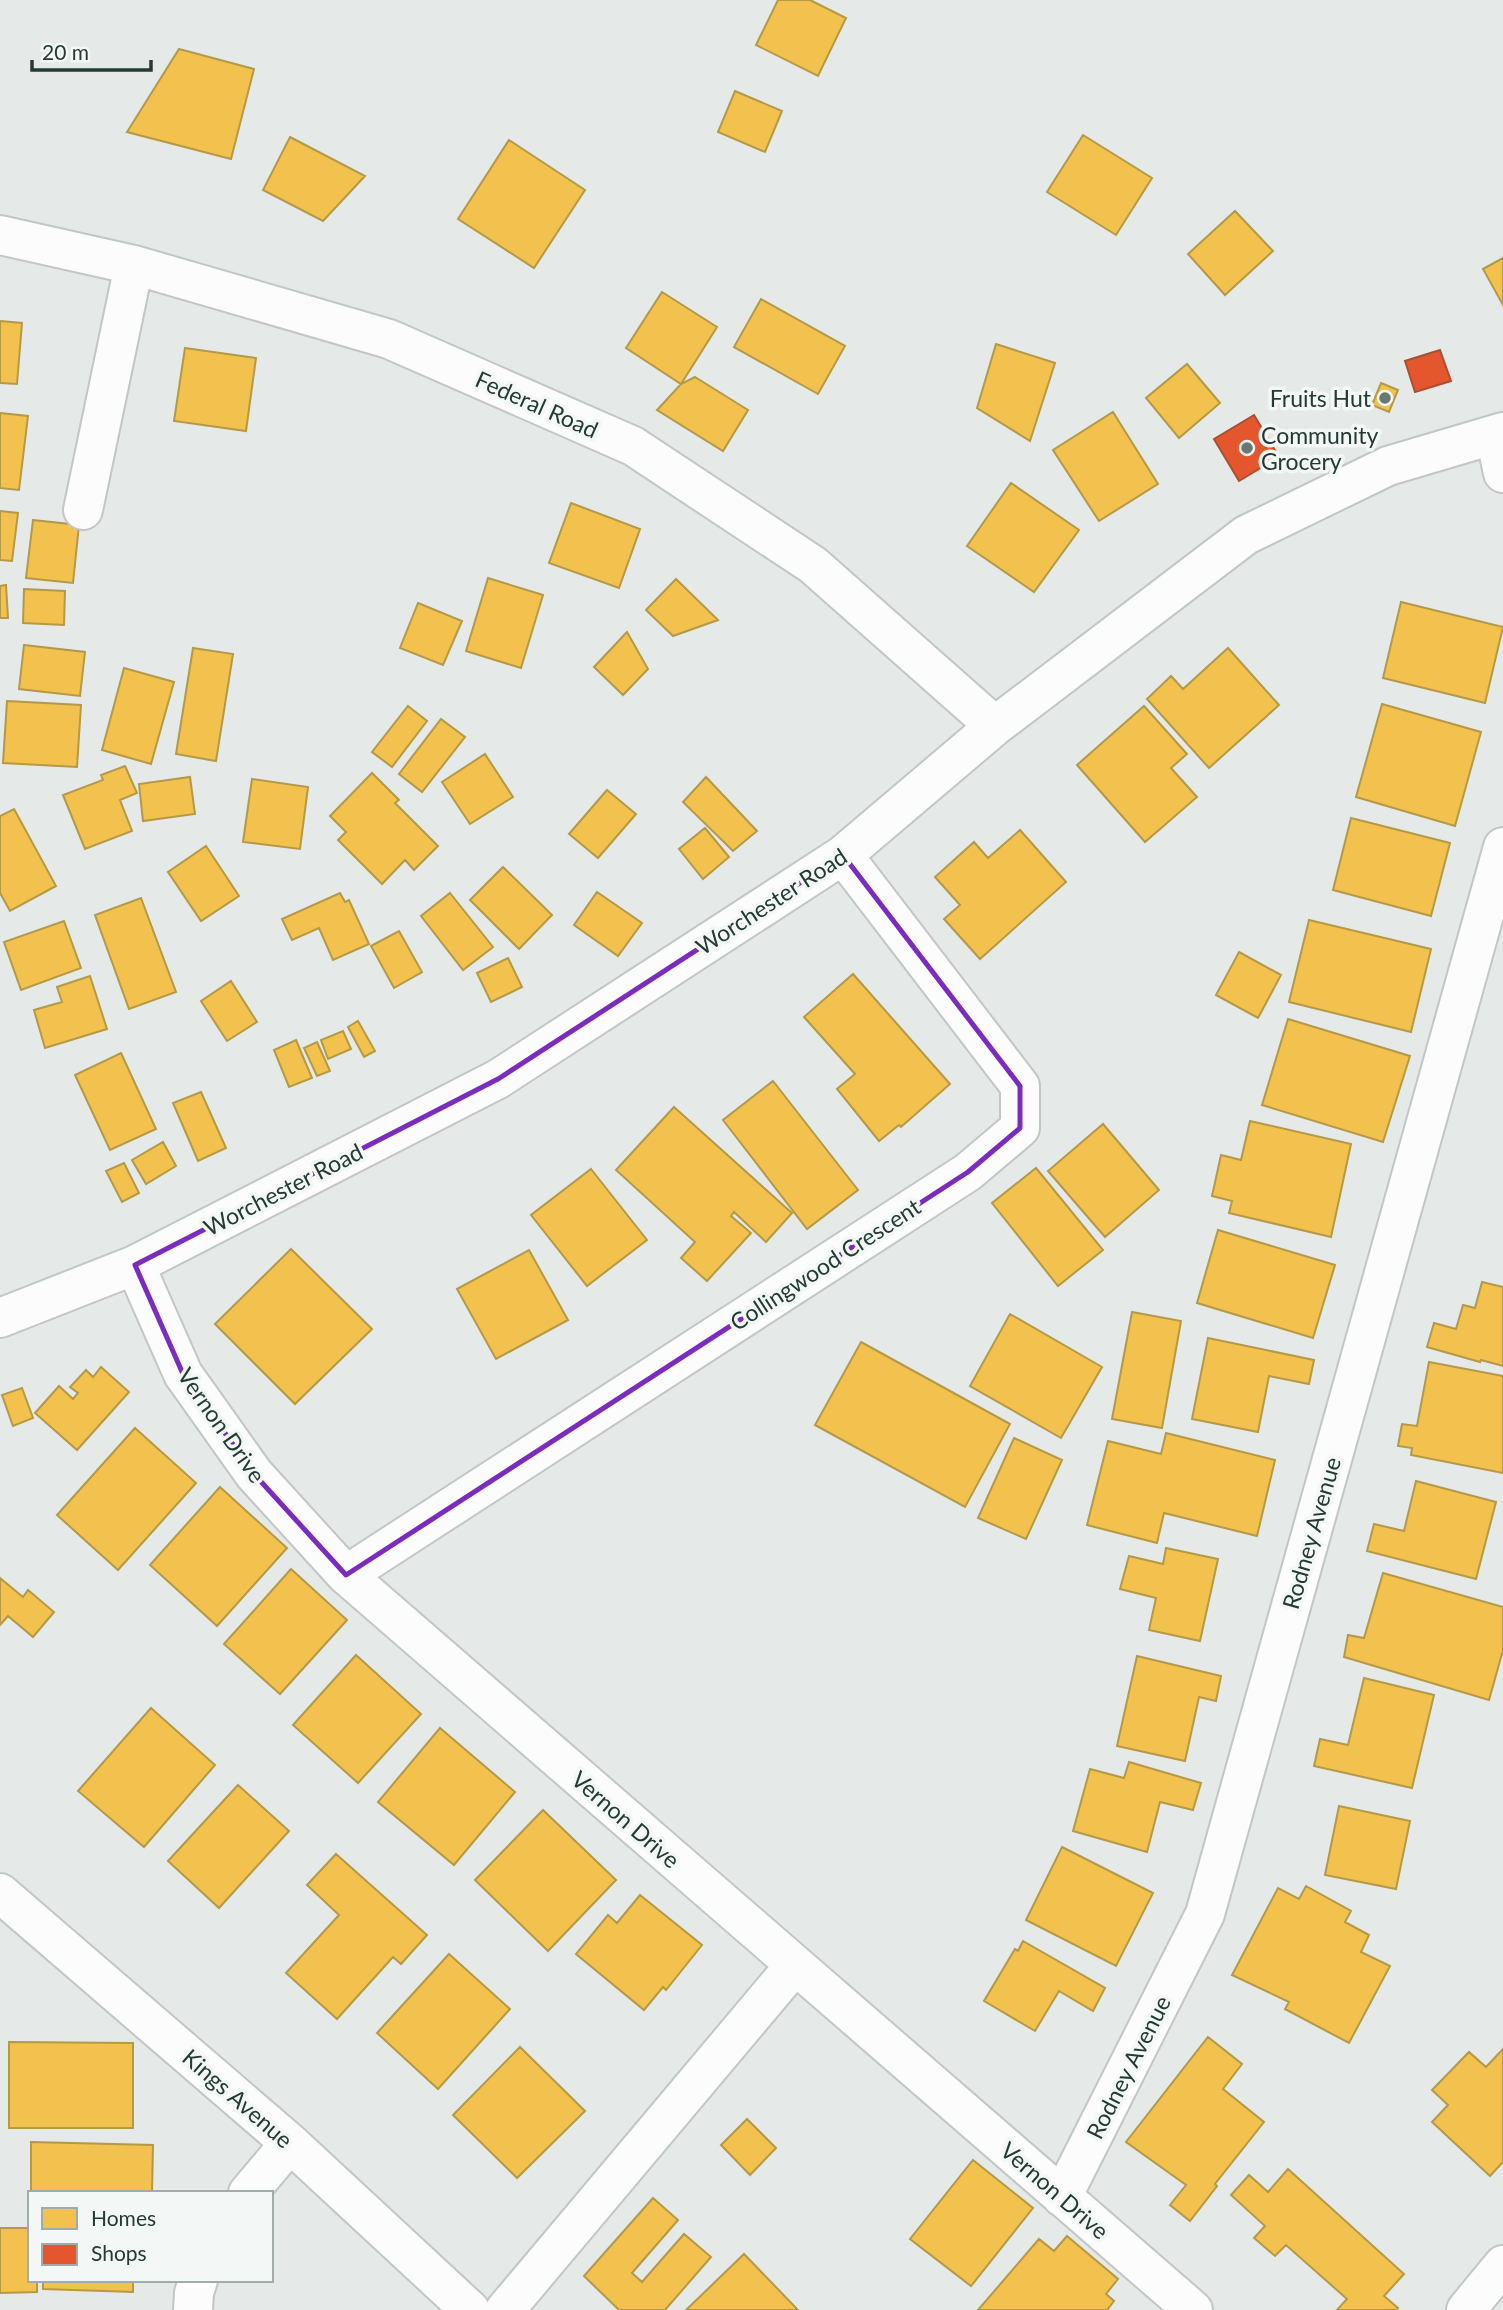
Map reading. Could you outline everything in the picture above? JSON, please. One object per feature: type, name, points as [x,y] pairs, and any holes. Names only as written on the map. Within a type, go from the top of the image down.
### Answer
[{"type":"street","name":"Federal Road","points":[[0,235],[134,265],[389,339],[633,446],[813,565],[995,726]]},
{"type":"street","points":[[83,510],[134,265]]},
{"type":"street","points":[[1499,433],[1503,473]]},
{"type":"street","name":"Worchester Road","points":[[0,1318],[135,1265],[498,1079],[843,855],[995,726],[1246,535],[1388,466],[1499,433]]},
{"type":"street","name":"Rodney Avenue","points":[[1062,2197],[1205,1914],[1503,847]]},
{"type":"street","name":"Collingwood Crescent","points":[[346,1575],[956,1179],[1020,1128],[1020,1086],[843,855]]},
{"type":"street","name":"Vernon Drive","points":[[135,1265],[183,1374],[254,1474],[346,1575],[1193,2310]]},
{"type":"street","name":"Kings Avenue","points":[[0,1893],[290,2143],[470,2310]]},
{"type":"street","points":[[505,2310],[795,1965]]},
{"type":"street","points":[[250,2191],[290,2143]]},
{"type":"street","points":[[1466,2310],[1503,2265]]},
{"type":"street","points":[[193,2310],[197,2282]]},
{"type":"highlighted area","points":[[843,855],[1020,1086],[1020,1128],[968,1172],[346,1575],[254,1474],[183,1374],[135,1265],[498,1079]]},
{"type":"building: Homes","points":[[778,0],[810,0],[846,18],[818,76],[756,45]]},
{"type":"building: Homes","points":[[179,49],[254,69],[231,159],[127,132]]},
{"type":"building: Homes","points":[[735,91],[782,111],[765,152],[718,132]]},
{"type":"building: Homes","points":[[1083,135],[1152,178],[1116,235],[1047,192]]},
{"type":"building: Homes","points":[[290,137],[365,176],[323,221],[263,190]]},
{"type":"building: Homes","points":[[509,140],[585,190],[534,268],[458,219]]},
{"type":"building: Homes","points":[[1235,211],[1273,251],[1225,295],[1188,254]]},
{"type":"building: Homes","points":[[1503,258],[1503,305],[1483,269]]},
{"type":"building: Homes","points":[[662,292],[717,327],[681,384],[626,348]]},
{"type":"building: Homes","points":[[761,299],[845,346],[818,394],[734,347]]},
{"type":"building: Homes","points":[[0,321],[22,323],[17,384],[0,383]]},
{"type":"building: Homes","points":[[996,344],[1055,363],[1030,441],[977,408]]},
{"type":"building: Homes","points":[[185,348],[256,358],[246,431],[174,421]]},
{"type":"building: Homes","points":[[1187,364],[1220,403],[1179,438],[1146,398]]},
{"type":"building: Homes","points":[[695,377],[748,410],[723,451],[657,410],[681,384]]},
{"type":"building: Homes","name":"Fruits Hut","points":[[1381,383],[1398,390],[1389,412],[1372,405]]},
{"type":"building: Homes","points":[[1113,412],[1158,484],[1099,521],[1053,450]]},
{"type":"building: Homes","points":[[0,413],[28,416],[19,490],[0,488]]},
{"type":"building: Homes","points":[[1011,483],[1079,530],[1034,592],[967,546]]},
{"type":"building: Homes","points":[[571,503],[640,529],[619,588],[549,563]]},
{"type":"building: Homes","points":[[0,511],[18,513],[12,561],[0,560]]},
{"type":"building: Homes","points":[[33,520],[79,525],[73,583],[26,578]]},
{"type":"building: Homes","points":[[488,578],[543,595],[521,668],[466,651]]},
{"type":"building: Homes","points":[[676,579],[718,620],[673,636],[646,610]]},
{"type":"building: Homes","points":[[6,585],[8,618],[0,618],[0,586]]},
{"type":"building: Homes","points":[[24,589],[65,591],[64,625],[23,623]]},
{"type":"building: Homes","points":[[1401,602],[1503,627],[1485,703],[1383,678]]},
{"type":"building: Homes","points":[[418,603],[462,621],[443,665],[400,648]]},
{"type":"building: Homes","points":[[627,632],[648,669],[623,695],[594,667]]},
{"type":"building: Homes","points":[[24,645],[85,652],[80,696],[19,689]]},
{"type":"building: Homes","points":[[193,648],[233,654],[216,761],[176,754]]},
{"type":"building: Homes","points":[[1228,648],[1279,705],[1209,768],[1147,699],[1171,676],[1183,689]]},
{"type":"building: Homes","points":[[124,668],[174,682],[151,764],[102,750]]},
{"type":"building: Homes","points":[[7,701],[81,705],[77,767],[3,763]]},
{"type":"building: Homes","points":[[1382,704],[1481,732],[1455,826],[1356,797]]},
{"type":"building: Homes","points":[[408,706],[427,721],[392,767],[372,752]]},
{"type":"building: Homes","points":[[1144,706],[1187,754],[1171,768],[1197,797],[1145,842],[1077,765]]},
{"type":"building: Homes","points":[[441,719],[465,737],[422,792],[399,774]]},
{"type":"building: Homes","points":[[485,754],[513,797],[470,824],[442,782]]},
{"type":"building: Homes","points":[[125,766],[137,793],[120,800],[132,831],[85,849],[63,795],[103,780],[101,775]]},
{"type":"building: Homes","points":[[372,773],[399,800],[395,803],[438,846],[414,870],[405,860],[382,884],[338,840],[346,832],[330,816]]},
{"type":"building: Homes","points":[[190,777],[195,814],[143,821],[139,784]]},
{"type":"building: Homes","points":[[706,777],[757,831],[733,851],[683,802]]},
{"type":"building: Homes","points":[[252,779],[308,787],[300,849],[243,842]]},
{"type":"building: Homes","points":[[607,790],[636,814],[598,858],[569,834]]},
{"type":"building: Homes","points":[[14,809],[56,886],[10,911],[0,893],[0,816]]},
{"type":"building: Homes","points":[[1351,818],[1450,843],[1431,916],[1333,890]]},
{"type":"building: Homes","points":[[705,828],[729,857],[703,879],[679,849]]},
{"type":"building: Homes","points":[[1020,830],[1066,882],[980,959],[944,919],[960,905],[935,877],[974,842],[988,858]]},
{"type":"building: Homes","points":[[206,846],[239,896],[201,921],[168,872]]},
{"type":"building: Homes","points":[[503,867],[552,915],[519,949],[470,900]]},
{"type":"building: Homes","points":[[597,892],[642,923],[618,956],[574,925]]},
{"type":"building: Homes","points":[[340,893],[345,902],[349,900],[369,944],[333,960],[319,928],[292,940],[282,919]]},
{"type":"building: Homes","points":[[450,893],[493,947],[463,970],[421,916]]},
{"type":"building: Homes","points":[[141,898],[176,992],[129,1009],[95,915]]},
{"type":"building: Homes","points":[[1309,920],[1431,949],[1411,1032],[1289,1002]]},
{"type":"building: Homes","points":[[64,921],[81,968],[21,990],[4,942]]},
{"type":"building: Homes","points":[[399,931],[422,972],[394,988],[371,946]]},
{"type":"building: Homes","points":[[1239,952],[1281,975],[1258,1018],[1216,995]]},
{"type":"building: Homes","points":[[508,958],[522,987],[491,1002],[477,973]]},
{"type":"building: Homes","points":[[853,974],[950,1084],[901,1127],[899,1125],[879,1141],[837,1089],[855,1074],[804,1017]]},
{"type":"building: Homes","points":[[90,976],[107,1029],[45,1048],[34,1010],[62,1002],[57,987]]},
{"type":"building: Homes","points":[[231,981],[257,1022],[227,1041],[201,1001]]},
{"type":"building: Homes","points":[[1288,1019],[1410,1056],[1383,1142],[1262,1105]]},
{"type":"building: Homes","points":[[358,1021],[375,1051],[364,1057],[348,1027]]},
{"type":"building: Homes","points":[[343,1031],[351,1049],[328,1059],[321,1040]]},
{"type":"building: Homes","points":[[296,1040],[312,1078],[289,1087],[274,1050]]},
{"type":"building: Homes","points":[[317,1042],[330,1071],[317,1076],[304,1048]]},
{"type":"building: Homes","points":[[121,1053],[156,1129],[110,1150],[75,1075]]},
{"type":"building: Homes","points":[[773,1081],[858,1190],[807,1229],[723,1120]]},
{"type":"building: Homes","points":[[201,1092],[226,1148],[198,1161],[173,1103]]},
{"type":"building: Homes","points":[[674,1107],[792,1213],[766,1242],[734,1212],[731,1216],[751,1233],[707,1281],[681,1258],[695,1242],[616,1170]]},
{"type":"building: Homes","points":[[1250,1121],[1351,1144],[1331,1237],[1229,1213],[1232,1201],[1212,1196],[1221,1155],[1241,1160]]},
{"type":"building: Homes","points":[[1103,1124],[1159,1190],[1105,1237],[1048,1171]]},
{"type":"building: Homes","points":[[163,1142],[176,1166],[146,1184],[132,1160]]},
{"type":"building: Homes","points":[[124,1163],[139,1193],[122,1202],[106,1171]]},
{"type":"building: Homes","points":[[1036,1168],[1103,1250],[1058,1286],[992,1203]]},
{"type":"building: Homes","points":[[591,1169],[647,1240],[587,1286],[531,1215]]},
{"type":"building: Homes","points":[[1218,1230],[1335,1265],[1313,1338],[1197,1303]]},
{"type":"building: Homes","points":[[291,1249],[372,1329],[295,1404],[215,1324]]},
{"type":"building: Homes","points":[[529,1250],[568,1320],[496,1359],[457,1289]]},
{"type":"building: Homes","points":[[1482,1282],[1503,1287],[1503,1366],[1427,1347],[1434,1323],[1456,1329],[1463,1305],[1475,1308]]},
{"type":"building: Homes","points":[[1132,1312],[1181,1321],[1162,1428],[1112,1419]]},
{"type":"building: Homes","points":[[1010,1314],[1102,1367],[1061,1438],[970,1386]]},
{"type":"building: Homes","points":[[1208,1338],[1314,1360],[1309,1384],[1269,1376],[1258,1432],[1192,1419]]},
{"type":"building: Homes","points":[[861,1342],[1010,1424],[965,1507],[815,1425]]},
{"type":"building: Homes","points":[[1429,1362],[1503,1376],[1503,1473],[1411,1455],[1412,1448],[1398,1446],[1402,1424],[1417,1426]]},
{"type":"building: Homes","points":[[101,1367],[129,1392],[77,1450],[35,1413],[59,1386],[73,1399],[78,1393],[70,1387],[86,1370],[93,1377]]},
{"type":"building: Homes","points":[[22,1388],[33,1418],[13,1426],[2,1395]]},
{"type":"building: Homes","points":[[135,1428],[196,1483],[118,1570],[57,1515]]},
{"type":"building: Homes","points":[[1166,1433],[1275,1460],[1257,1536],[1164,1513],[1157,1543],[1087,1525],[1108,1441],[1161,1454]]},
{"type":"building: Homes","points":[[1014,1438],[1062,1460],[1026,1539],[978,1518]]},
{"type":"building: Homes","points":[[1416,1481],[1496,1502],[1476,1579],[1367,1551],[1374,1524],[1404,1531]]},
{"type":"building: Homes","points":[[220,1487],[287,1548],[217,1626],[150,1565]]},
{"type":"building: Homes","points":[[1166,1548],[1218,1559],[1200,1641],[1149,1630],[1156,1598],[1120,1589],[1129,1556],[1163,1564]]},
{"type":"building: Homes","points":[[291,1569],[347,1620],[280,1694],[224,1644]]},
{"type":"building: Homes","points":[[1383,1573],[1503,1607],[1503,1650],[1489,1700],[1344,1657],[1348,1635],[1364,1638]]},
{"type":"building: Homes","points":[[0,1578],[23,1597],[28,1590],[54,1612],[33,1637],[8,1616],[0,1625]]},
{"type":"building: Homes","points":[[356,1655],[421,1714],[358,1783],[293,1725]]},
{"type":"building: Homes","points":[[1137,1656],[1221,1676],[1216,1701],[1199,1697],[1185,1761],[1117,1746]]},
{"type":"building: Homes","points":[[1364,1678],[1434,1695],[1412,1788],[1314,1766],[1320,1739],[1348,1745]]},
{"type":"building: Homes","points":[[151,1708],[215,1765],[144,1847],[78,1791]]},
{"type":"building: Homes","points":[[440,1728],[515,1792],[454,1865],[378,1802]]},
{"type":"building: Homes","points":[[1129,1762],[1201,1783],[1193,1810],[1160,1802],[1147,1852],[1073,1831],[1090,1769],[1124,1778]]},
{"type":"building: Homes","points":[[238,1785],[289,1831],[219,1908],[168,1861]]},
{"type":"building: Homes","points":[[1339,1806],[1410,1821],[1396,1889],[1325,1875]]},
{"type":"building: Homes","points":[[543,1810],[616,1880],[548,1951],[475,1880]]},
{"type":"building: Homes","points":[[1062,1847],[1153,1893],[1116,1966],[1026,1920]]},
{"type":"building: Homes","points":[[336,1854],[427,1935],[401,1964],[393,1957],[337,2019],[286,1973],[339,1915],[307,1885]]},
{"type":"building: Homes","points":[[1306,1886],[1351,1911],[1345,1922],[1369,1935],[1361,1952],[1390,1966],[1349,2043],[1285,2009],[1289,2002],[1232,1975],[1278,1888],[1299,1899]]},
{"type":"building: Homes","points":[[640,1895],[702,1945],[666,1990],[663,1987],[644,2010],[576,1954],[608,1915],[617,1923]]},
{"type":"building: Homes","points":[[1023,1941],[1105,1988],[1093,2011],[1059,1991],[1035,2031],[984,2001],[1015,1949],[1018,1951]]},
{"type":"building: Homes","points":[[449,1954],[510,2009],[438,2089],[377,2033]]},
{"type":"building: Homes","points":[[1208,2037],[1242,2064],[1223,2089],[1264,2122],[1215,2184],[1217,2186],[1190,2221],[1170,2205],[1186,2185],[1126,2142]]},
{"type":"building: Homes","points":[[9,2042],[133,2043],[133,2128],[9,2128]]},
{"type":"building: Homes","points":[[520,2047],[585,2111],[517,2178],[453,2115]]},
{"type":"building: Homes","points":[[1503,2049],[1503,2162],[1490,2176],[1432,2122],[1448,2105],[1432,2090],[1469,2052],[1486,2067]]},
{"type":"building: Homes","points":[[747,2119],[776,2148],[750,2175],[721,2145]]},
{"type":"building: Homes","points":[[31,2142],[153,2145],[152,2191],[31,2191]]},
{"type":"building: Homes","points":[[973,2160],[1033,2208],[971,2286],[910,2239]]},
{"type":"building: Homes","points":[[1288,2169],[1404,2274],[1384,2296],[1397,2310],[1337,2310],[1347,2299],[1286,2245],[1275,2256],[1254,2238],[1265,2226],[1231,2195],[1249,2175],[1268,2192]]},
{"type":"building: Homes","points":[[653,2198],[678,2220],[632,2273],[642,2282],[684,2234],[711,2257],[665,2310],[619,2310],[584,2276]]},
{"type":"building: Homes","points":[[0,2228],[28,2228],[28,2282],[37,2282],[37,2292],[0,2293]]},
{"type":"building: Homes","points":[[1067,2236],[1118,2279],[1106,2294],[1114,2301],[1107,2310],[978,2310],[1039,2239],[1054,2251]]},
{"type":"building: Homes","points":[[744,2254],[798,2310],[686,2310]]},
{"type":"building: Homes","points":[[43,2282],[133,2282],[133,2292],[43,2289]]},
{"type":"building: Shops","points":[[1440,350],[1451,381],[1415,392],[1405,361]]},
{"type":"building: Shops","name":"Community Grocery","points":[[1254,415],[1279,457],[1239,481],[1214,439]]},
{"type":"place","name":"Fruits Hut","points":[[1385,398]]},
{"type":"place","name":"Community Grocery","points":[[1247,448]]}]
